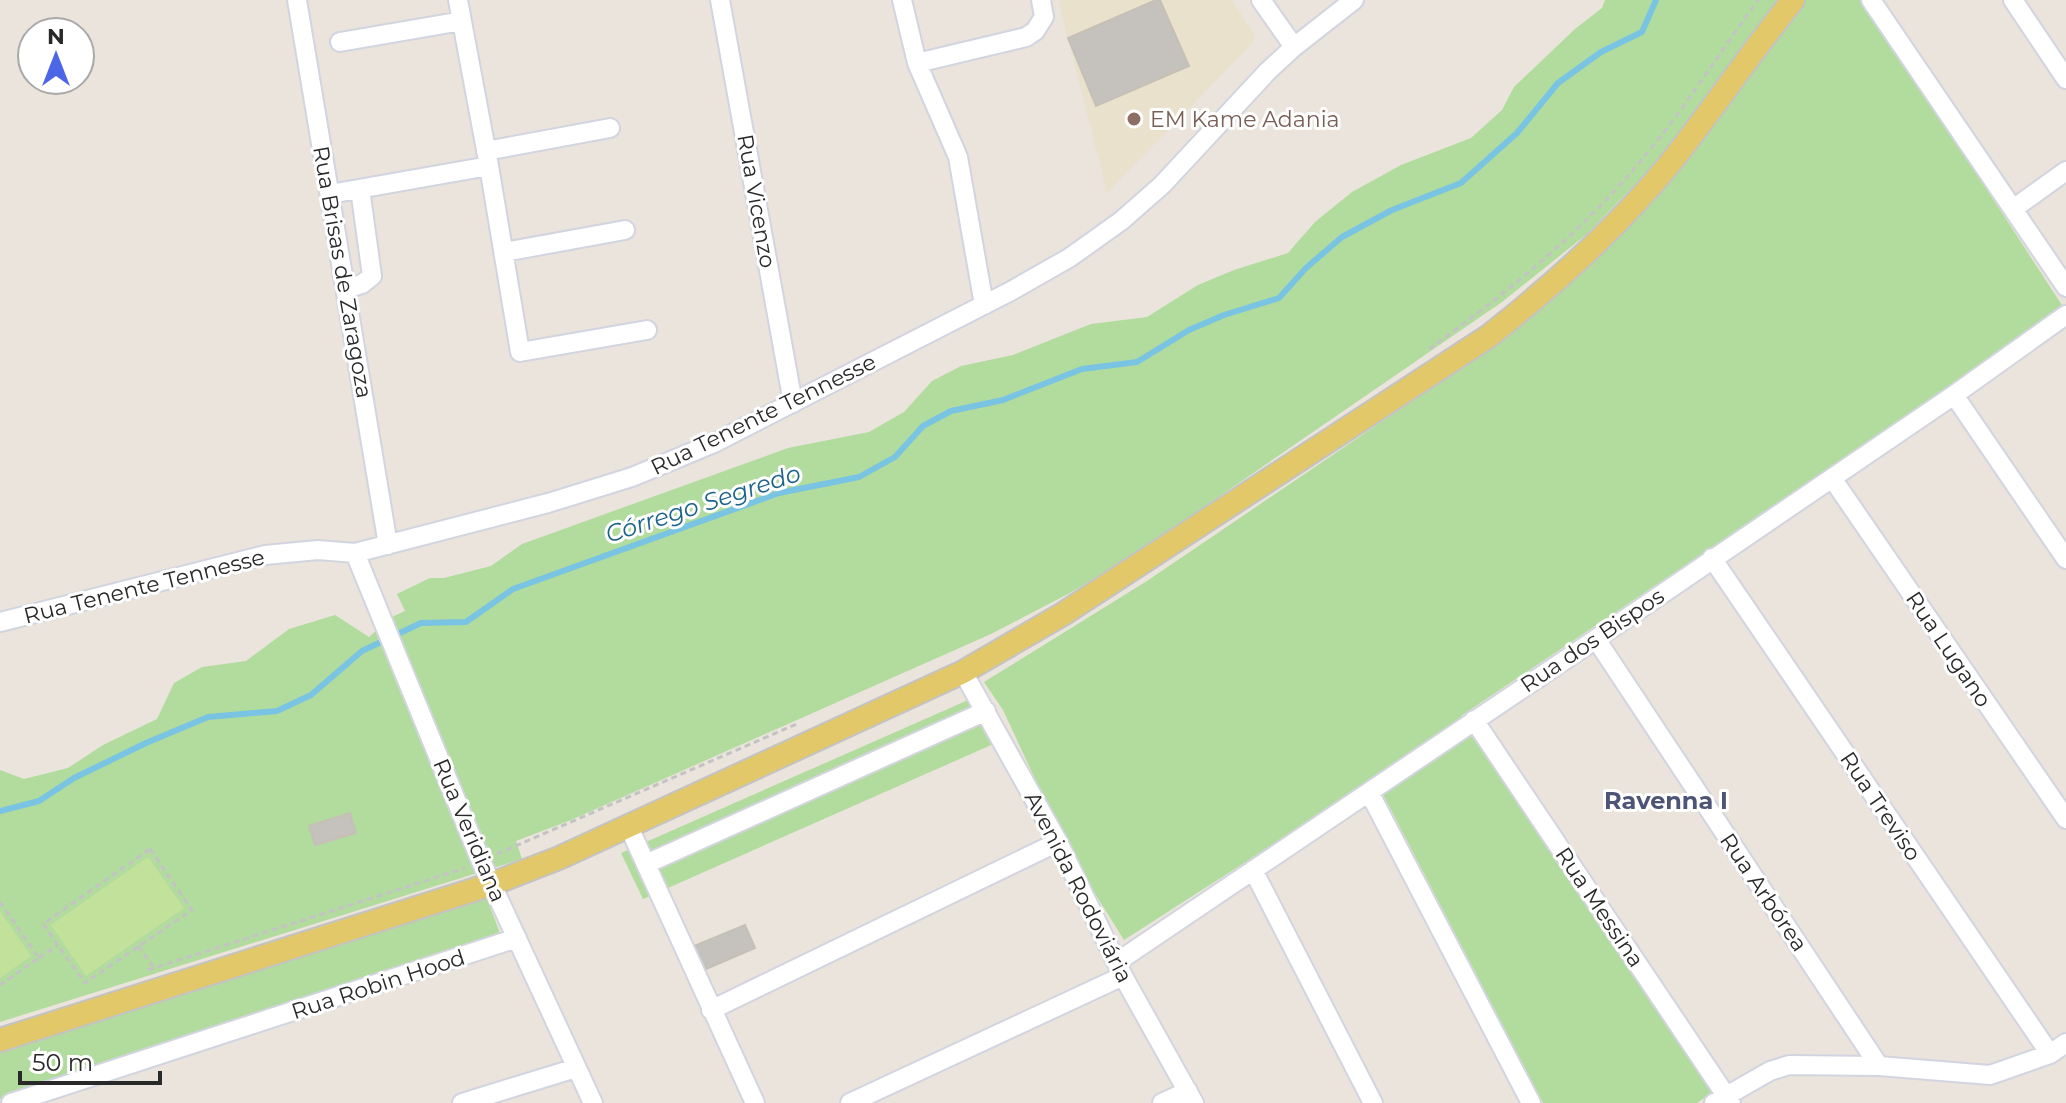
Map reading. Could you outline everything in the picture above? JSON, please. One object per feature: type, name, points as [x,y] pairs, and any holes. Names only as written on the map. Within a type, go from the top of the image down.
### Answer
[{"type":"main road","points":[[0,1040],[492,884],[559,858],[963,672],[1063,614],[1489,336],[1533,301],[1571,269],[1643,195],[1793,0]]},
{"type":"street","name":"Rua Brisas de Zaragoza","points":[[297,0],[388,545]]},
{"type":"street","points":[[458,0],[520,352],[647,330]]},
{"type":"street","name":"Rua Vicenzo","points":[[720,0],[793,403]]},
{"type":"street","points":[[902,0],[917,63],[958,157],[984,305]]},
{"type":"street","points":[[917,63],[1026,37],[1035,31],[1044,17],[1041,0]]},
{"type":"street","points":[[1261,0],[1294,47]]},
{"type":"street","name":"Rua Tenente Tennesse","points":[[0,622],[265,555],[318,550],[355,553],[388,545],[548,503],[632,477],[714,443],[1069,258],[1121,221],[1162,185],[1294,47],[1354,0]]},
{"type":"street","points":[[1871,0],[2066,287]]},
{"type":"street","points":[[2013,0],[2066,79]]},
{"type":"street","points":[[340,42],[462,21]]},
{"type":"street","points":[[330,194],[610,128]]},
{"type":"street","points":[[2013,209],[2066,171]]},
{"type":"street","points":[[346,289],[362,284],[372,276],[360,189]]},
{"type":"street","points":[[504,252],[625,230]]},
{"type":"street","name":"Rua dos Bispos","points":[[850,1103],[1120,969],[1253,870],[1954,395],[2066,315]]},
{"type":"street","points":[[1954,395],[2066,559]]},
{"type":"street","name":"Rua Lugano","points":[[1832,478],[2066,819]]},
{"type":"street","name":"Rua Veridiana","points":[[355,553],[481,861],[593,1103]]},
{"type":"street","name":"Rua Treviso","points":[[1712,558],[2050,1054]]},
{"type":"street","name":"Rua Arbórea","points":[[1596,639],[1879,1066]]},
{"type":"street","name":"Avenida Rodoviária","points":[[963,672],[1058,842],[1120,969],[1191,1097]]},
{"type":"street","points":[[646,864],[986,711]]},
{"type":"street","name":"Rua Messina","points":[[1474,720],[1724,1100]]},
{"type":"street","points":[[1369,792],[1531,1103]]},
{"type":"street","points":[[628,825],[755,1103]]},
{"type":"street","points":[[711,1010],[1058,842]]},
{"type":"street","points":[[1253,870],[1373,1103]]},
{"type":"street","name":"Rua Robin Hood","points":[[11,1103],[72,1094],[517,938]]},
{"type":"street","points":[[1724,1100],[1770,1071],[1789,1065],[1879,1066],[1990,1075],[2050,1054],[2066,1043]]},
{"type":"street","points":[[462,1103],[576,1068]]},
{"type":"street","points":[[1162,1103],[1191,1097]]},
{"type":"path","points":[[1429,349],[1485,309],[1547,257],[1610,196],[1670,125],[1758,0]]},
{"type":"path","points":[[140,973],[456,872],[809,719]]},
{"type":"path","points":[[150,849],[192,910],[85,983],[58,945],[43,924],[150,849]]},
{"type":"path","points":[[0,902],[39,958]]},
{"type":"path","points":[[0,985],[58,945]]},
{"type":"path","points":[[138,946],[168,987]]},
{"type":"shaded area","name":"EM Kame Adania","points":[[1058,0],[1232,0],[1255,36],[1251,45],[1107,193]]},
{"type":"green space","points":[[1605,0],[1777,0],[1660,159],[1587,234],[1502,302],[1143,549],[1070,593],[991,634],[571,820],[516,841],[522,859],[0,1022],[0,770],[24,779],[68,768],[103,745],[157,719],[174,683],[202,667],[246,661],[289,629],[335,615],[369,637],[392,617],[405,611],[397,594],[430,578],[444,578],[491,566],[522,544],[788,448],[869,432],[904,412],[932,381],[961,366],[1013,355],[1091,324],[1147,317],[1198,285],[1288,253],[1315,222],[1352,192],[1401,165],[1471,138],[1502,110],[1514,87],[1575,29],[1602,8]]},
{"type":"green space","points":[[1803,0],[1864,0],[2065,310],[1461,716],[1714,1091],[1697,1103],[1543,1103],[1375,779],[1124,940],[1069,852],[1003,710],[984,682],[1147,581],[1493,346],[1556,296],[1615,242],[1652,202]]},
{"type":"green space","points":[[975,697],[998,742],[643,899],[621,853]]},
{"type":"green space","points":[[148,857],[184,908],[86,976],[51,925]]},
{"type":"green space","points":[[487,899],[500,933],[66,1080],[0,1099],[0,1046]]},
{"type":"green space","points":[[0,911],[31,956],[0,978]]},
{"type":"building","points":[[1160,0],[1189,66],[1096,106],[1068,38]]},
{"type":"building","points":[[350,813],[356,833],[315,845],[309,826]]},
{"type":"building","points":[[745,925],[755,948],[704,970],[694,946]]},
{"type":"waterway","name":"Córrego Segredo","points":[[0,811],[39,801],[74,778],[208,717],[277,711],[311,695],[362,651],[421,623],[466,622],[513,589],[779,493],[859,477],[895,457],[923,426],[951,411],[1003,400],[1082,369],[1137,362],[1189,330],[1224,315],[1279,298],[1306,268],[1342,237],[1392,210],[1461,183],[1517,133],[1558,83],[1601,52],[1642,32],[1656,0]]},
{"type":"place","name":"EM Kame Adania","points":[[1134,119]]},
{"type":"district","name":"Ravenna I","points":[[1666,801]]}]
